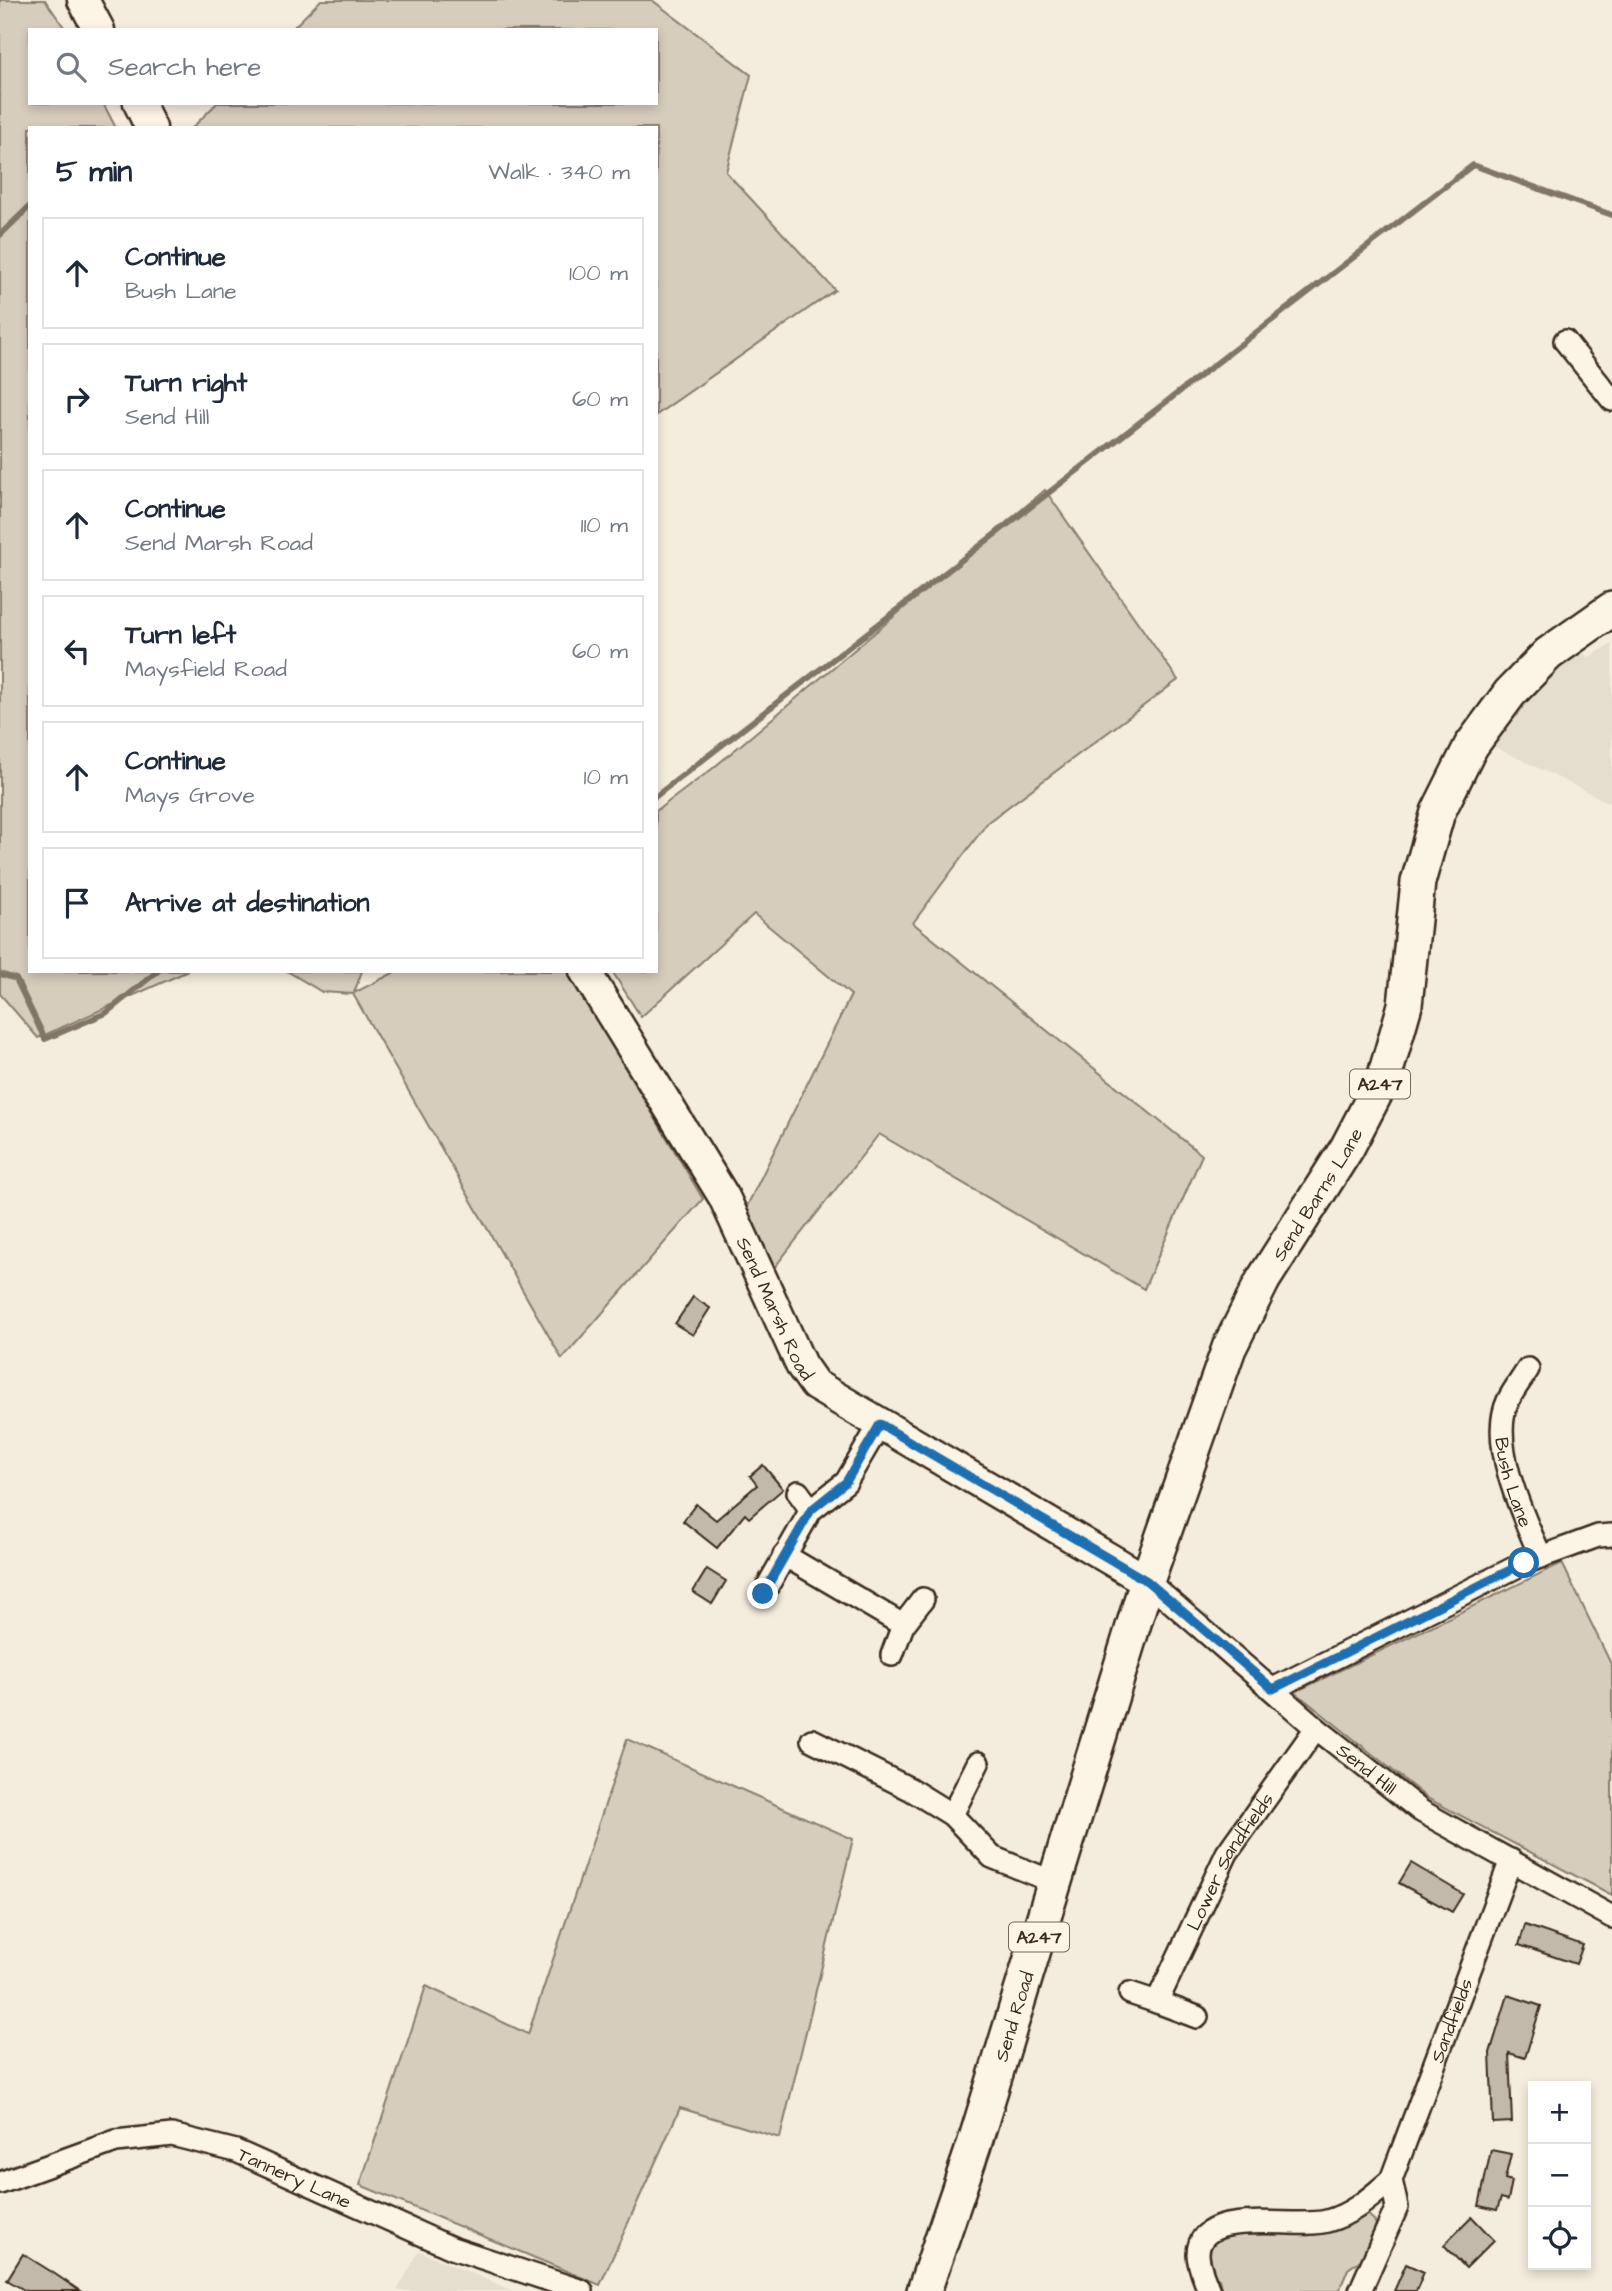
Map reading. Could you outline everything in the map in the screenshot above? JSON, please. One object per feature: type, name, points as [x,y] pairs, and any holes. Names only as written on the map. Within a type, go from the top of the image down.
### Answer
[{"type":"main road","points":[[82,0],[98,28]]},
{"type":"main road","points":[[140,105],[150,126]]},
{"type":"main road","name":"Send Barns Lane","points":[[1147,1581],[1229,1348],[1263,1280],[1347,1148],[1385,1075],[1405,1004],[1418,882],[1438,812],[1471,746],[1510,693],[1548,654],[1612,609]]},
{"type":"main road","name":"Send Marsh Road","points":[[586,973],[724,1197],[801,1366],[815,1385],[1147,1581]]},
{"type":"main road","name":"Send Road","points":[[924,2291],[974,2145],[1147,1581]]},
{"type":"street","points":[[1565,341],[1612,400]]},
{"type":"street","name":"Bush Lane","points":[[1528,1369],[1506,1403],[1503,1444],[1514,1494],[1541,1557]]},
{"type":"street","points":[[763,1594],[811,1510],[846,1482],[880,1424]]},
{"type":"street","points":[[798,1492],[811,1510]]},
{"type":"street","points":[[1273,1689],[1407,1620],[1541,1557],[1598,1536],[1612,1535]]},
{"type":"street","points":[[784,1555],[903,1625]]},
{"type":"street","name":"Send Hill","points":[[1147,1581],[1316,1728],[1421,1811],[1612,1917]]},
{"type":"street","points":[[892,1655],[903,1625],[923,1599]]},
{"type":"street","name":"Lower Sandfields","points":[[1157,2001],[1227,1853],[1316,1728]]},
{"type":"street","points":[[812,1740],[910,1789],[952,1815],[992,1857],[1056,1883]]},
{"type":"street","points":[[952,1815],[978,1763]]},
{"type":"street","name":"Sandfields","points":[[1360,2291],[1396,2207],[1391,2180],[1511,1860]]},
{"type":"street","points":[[1130,1993],[1197,2017]]},
{"type":"street","name":"Tannery Lane","points":[[0,2183],[116,2141],[172,2135],[236,2151],[452,2248],[582,2291]]},
{"type":"street","points":[[1209,2291],[1198,2257],[1200,2244],[1210,2230],[1225,2223],[1306,2225],[1326,2221],[1358,2207],[1391,2180]]},
{"type":"shaded area","points":[[0,0],[45,0],[65,28],[28,28],[28,105],[104,105],[115,126],[28,126],[28,973],[184,973],[38,1038],[0,994]]},
{"type":"shaded area","points":[[321,0],[652,0],[751,75],[726,172],[835,290],[658,414],[658,126],[194,126],[215,105],[658,105],[658,28],[293,28]]},
{"type":"shaded area","points":[[1045,490],[1178,680],[988,822],[913,923],[1202,1155],[1144,1289],[879,1134],[774,1268],[746,1208],[851,995],[754,914],[641,1017],[613,973],[658,973],[658,810],[712,769]]},
{"type":"shaded area","points":[[1612,644],[1612,804],[1489,744],[1538,682],[1576,649],[1589,657]]},
{"type":"shaded area","points":[[290,973],[361,973],[354,993],[393,973],[569,973],[703,1199],[562,1359],[353,994],[322,992]]},
{"type":"shaded area","points":[[1562,1563],[1612,1666],[1612,1895],[1427,1798],[1295,1692]]},
{"type":"shaded area","points":[[627,1739],[853,1839],[780,2138],[680,2108],[600,2285],[360,2185],[426,1986],[528,2034]]},
{"type":"shaded area","points":[[1367,2214],[1374,2220],[1377,2228],[1365,2257],[1348,2269],[1339,2291],[1222,2291],[1219,2279],[1207,2271],[1208,2247],[1213,2240],[1235,2233],[1314,2235],[1343,2226]]},
{"type":"shaded area","points":[[419,2251],[513,2291],[397,2291]]},
{"type":"building","points":[[693,1297],[710,1308],[693,1335],[675,1324]]},
{"type":"building","points":[[763,1465],[783,1489],[749,1518],[745,1514],[717,1548],[683,1521],[696,1504],[716,1520],[757,1485],[750,1476]]},
{"type":"building","points":[[707,1569],[726,1581],[712,1604],[693,1592]]},
{"type":"building","points":[[1411,1863],[1463,1894],[1452,1912],[1399,1883]]},
{"type":"building","points":[[1525,1925],[1583,1945],[1576,1964],[1519,1945]]},
{"type":"building","points":[[1508,1995],[1541,2006],[1525,2058],[1509,2053],[1512,2122],[1493,2123],[1490,2053]]},
{"type":"building","points":[[1491,2150],[1511,2154],[1505,2179],[1512,2181],[1508,2200],[1501,2198],[1497,2210],[1479,2206]]},
{"type":"building","points":[[1472,2217],[1494,2240],[1466,2268],[1444,2245]]},
{"type":"building","points":[[23,2254],[80,2291],[26,2291],[7,2280]]},
{"type":"building","points":[[1406,2264],[1424,2272],[1416,2291],[1394,2291]]},
{"type":"waterway","points":[[658,794],[1473,165],[1612,215]]},
{"type":"waterway","points":[[0,235],[28,208]]},
{"type":"waterway","points":[[0,974],[16,979],[45,1039],[106,1013],[156,973]]},
{"type":"route","points":[[763,1594],[811,1510],[846,1482],[880,1424],[1147,1581],[1273,1689],[1524,1563]]}]
